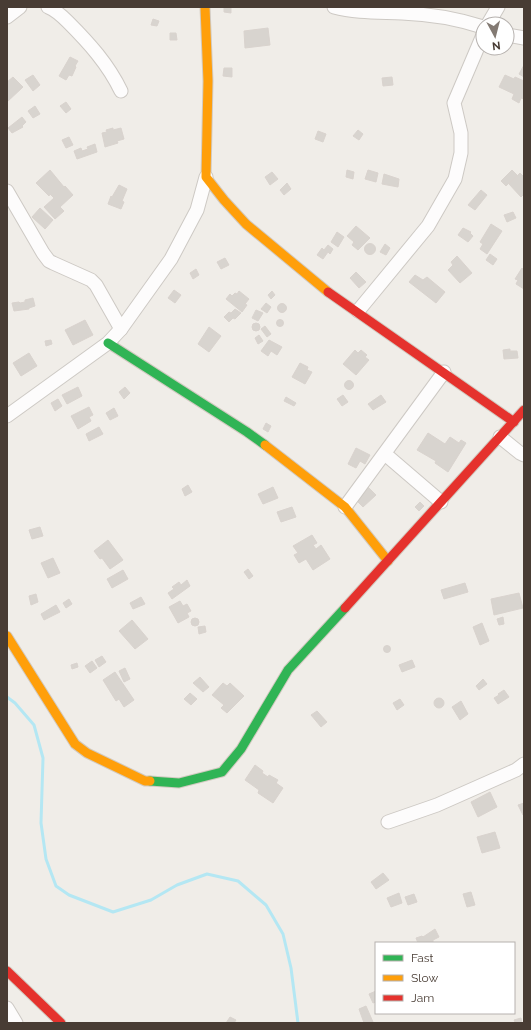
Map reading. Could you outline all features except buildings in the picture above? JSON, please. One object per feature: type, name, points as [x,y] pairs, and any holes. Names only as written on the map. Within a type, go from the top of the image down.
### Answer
[{"type":"street","points":[[7,17],[20,7]]},
{"type":"street","points":[[48,7],[53,9],[62,17],[95,50],[107,67],[120,91]]},
{"type":"street","points":[[7,416],[108,343],[121,329],[171,259],[197,210],[206,177],[208,81],[205,7]]},
{"type":"street","points":[[334,7],[345,10],[437,15],[475,24]]},
{"type":"street","points":[[493,16],[498,7]]},
{"type":"street","points":[[358,311],[428,226],[454,179],[461,153],[461,133],[454,103],[475,53]]},
{"type":"street","points":[[206,177],[246,224],[321,287],[358,311],[514,422]]},
{"type":"street","points":[[7,191],[48,260],[91,280],[96,285],[121,329]]},
{"type":"street","points":[[108,343],[183,389],[247,432],[345,507],[388,561]]},
{"type":"street","points":[[345,507],[444,372]]},
{"type":"street","points":[[7,636],[75,744],[87,753],[145,781],[179,782],[222,772],[240,749],[288,670],[524,410]]},
{"type":"street","points":[[500,437],[520,454],[524,455]]},
{"type":"street","points":[[385,454],[441,502]]},
{"type":"street","points":[[388,822],[437,805],[516,770],[524,764]]},
{"type":"street","points":[[7,971],[61,1023]]},
{"type":"street","points":[[7,1008],[16,1023]]},
{"type":"waterway","points":[[7,697],[15,703],[34,725],[43,758],[41,823],[46,859],[56,886],[69,895],[113,912],[151,900],[177,885],[207,874],[238,881],[266,905],[283,934],[291,968],[298,1023]]},
{"type":"traffic: fast","points":[[108,343],[265,445]]},
{"type":"traffic: fast","points":[[150,781],[179,783],[222,772],[241,749],[288,670],[345,608]]},
{"type":"traffic: slow","points":[[205,7],[208,81],[206,177],[246,224],[328,292]]},
{"type":"traffic: slow","points":[[265,445],[345,507],[388,561]]},
{"type":"traffic: slow","points":[[7,636],[75,744],[87,753],[145,781],[150,781]]},
{"type":"traffic: jam","points":[[328,292],[514,422]]},
{"type":"traffic: jam","points":[[345,608],[524,410]]},
{"type":"traffic: jam","points":[[7,971],[61,1023]]}]
